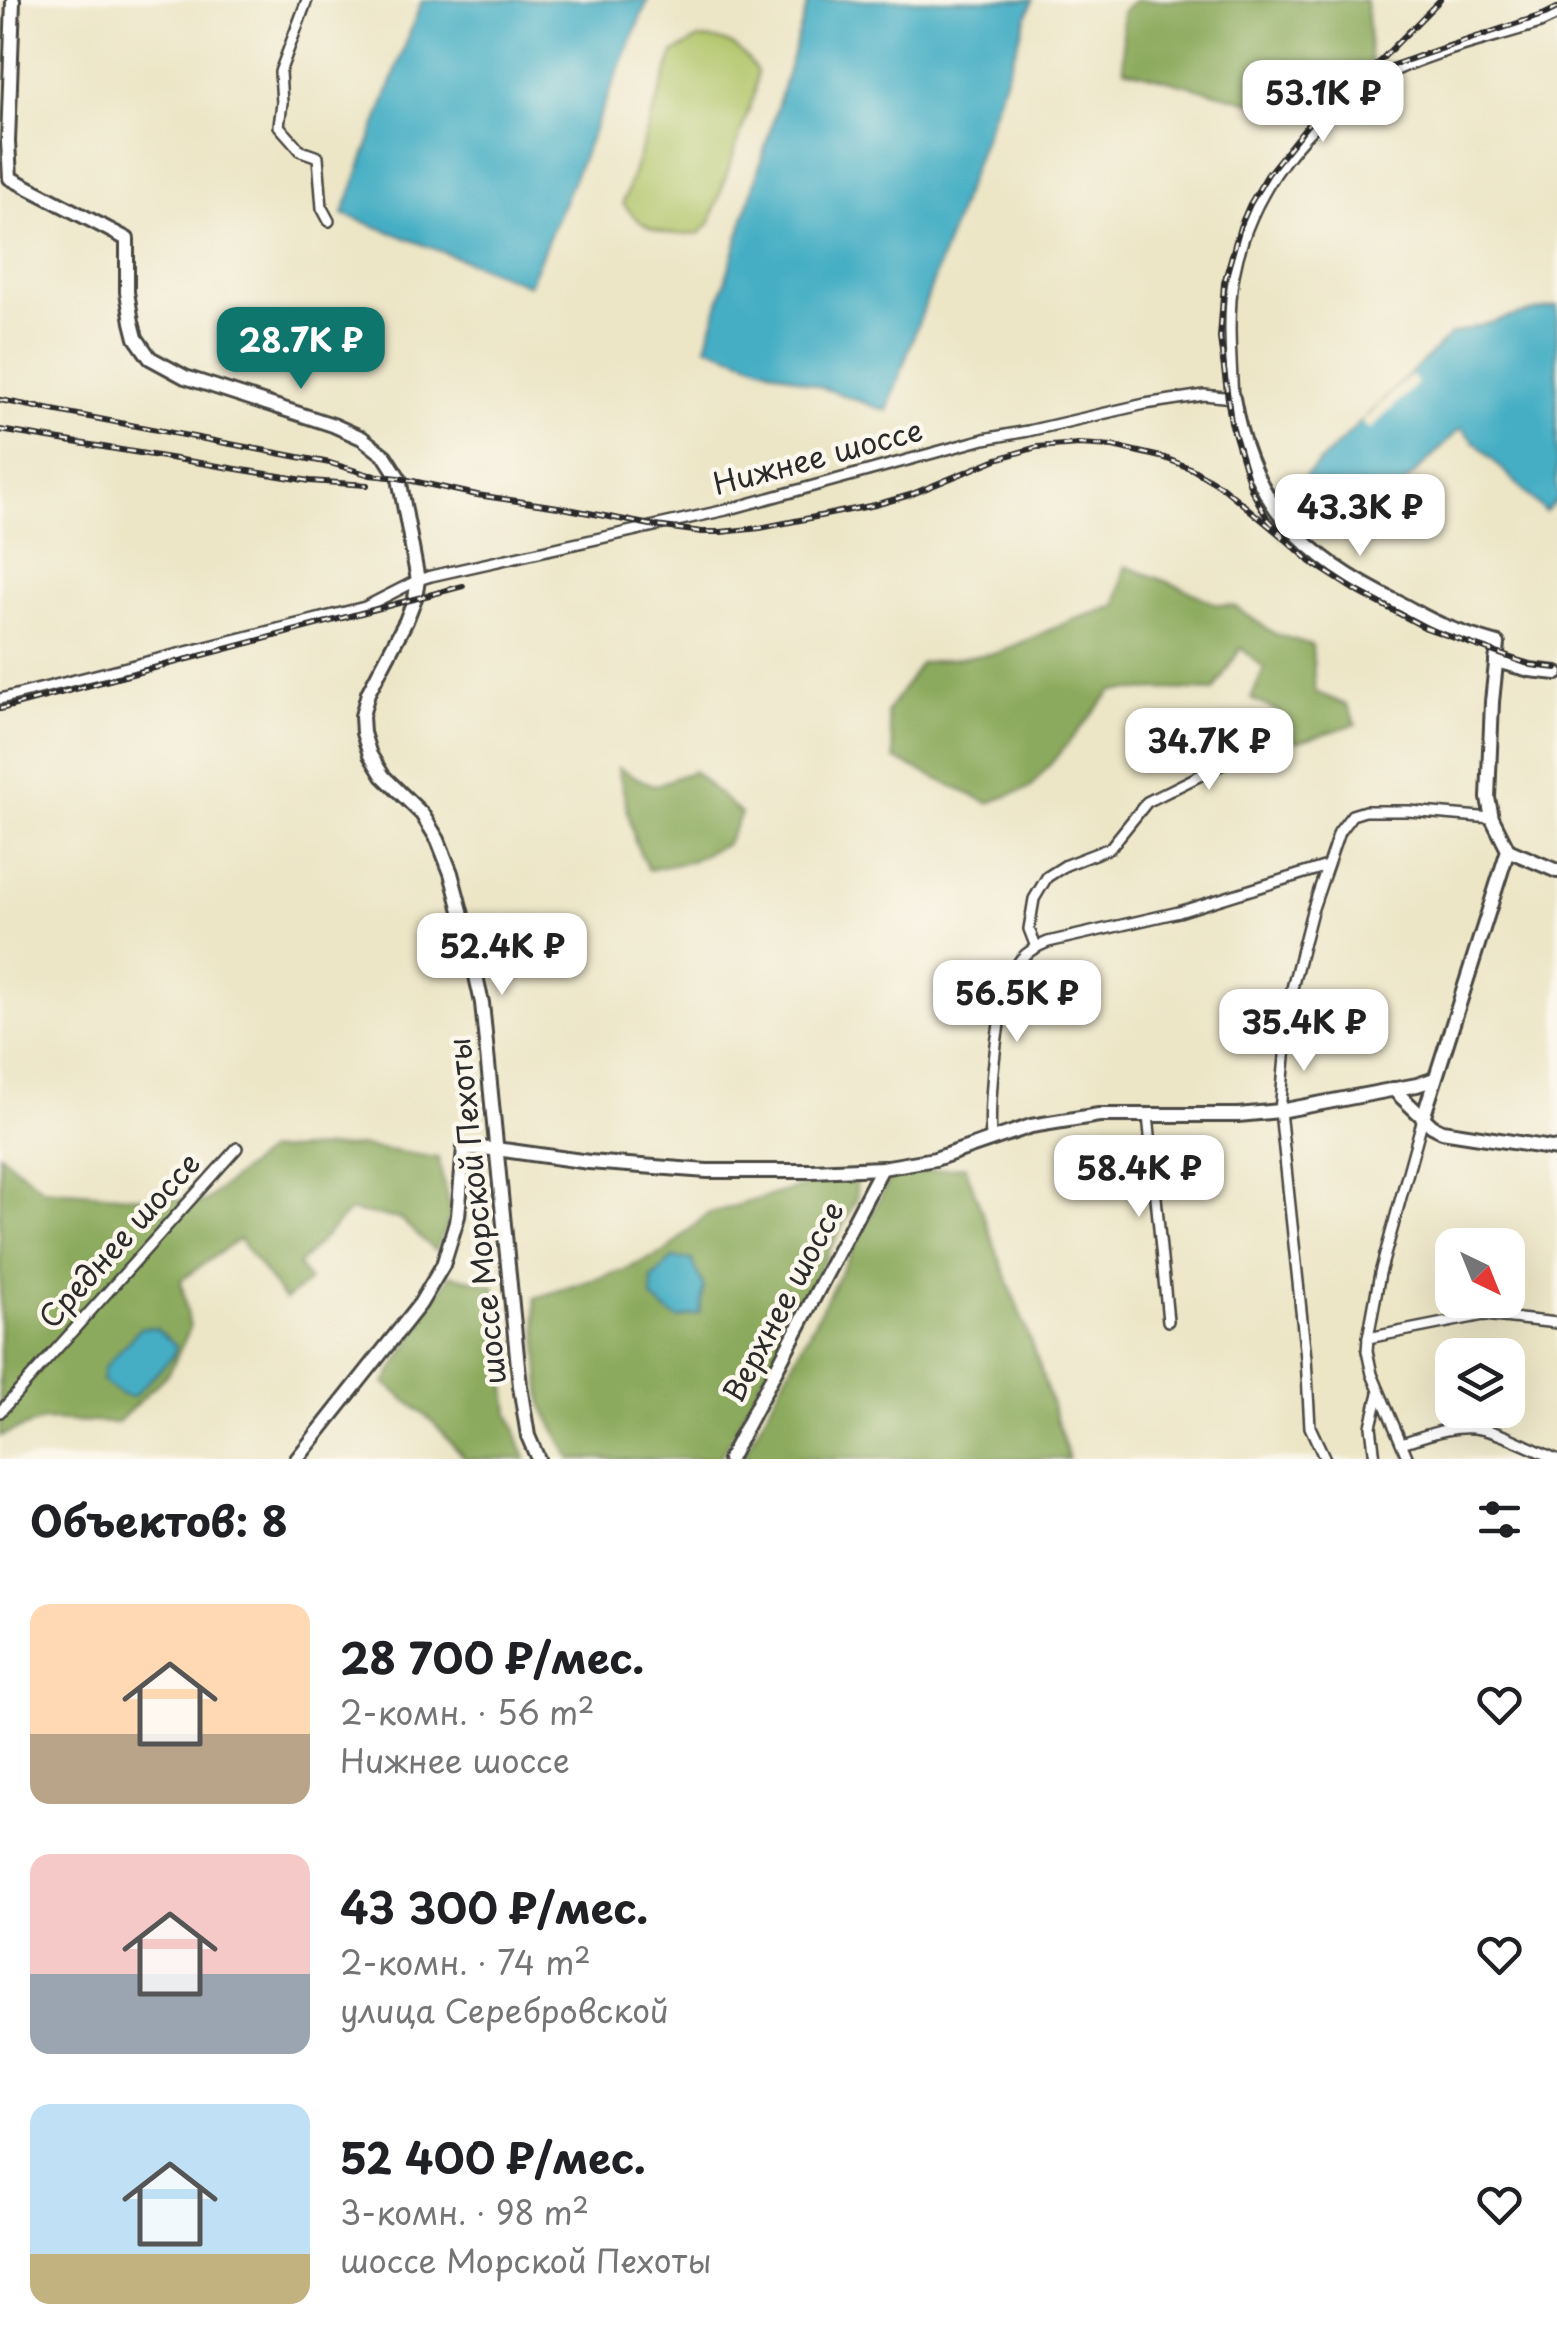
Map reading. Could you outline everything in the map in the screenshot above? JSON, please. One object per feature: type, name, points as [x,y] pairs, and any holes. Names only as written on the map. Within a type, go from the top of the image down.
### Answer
[{"type":"street","points":[[13,0],[10,178],[127,238],[127,292],[132,322],[136,338],[150,358],[185,377],[333,425],[376,447],[399,478],[418,580]]},
{"type":"street","points":[[307,0],[280,72],[279,126],[301,151],[318,157],[322,208],[329,221]]},
{"type":"street","points":[[1557,15],[1382,77],[1338,106],[1307,134],[1282,166],[1248,228],[1234,275],[1231,318],[1238,430],[1256,477],[1298,536],[1326,561],[1378,593],[1444,626],[1498,644],[1488,782],[1492,818],[1508,850],[1557,871]]},
{"type":"street","name":"Нижнее шоссе","points":[[0,699],[365,606],[418,580],[726,510],[984,439],[1146,404],[1204,395],[1233,398]]},
{"type":"street","name":"шоссе Морской Пехоты","points":[[418,580],[406,621],[368,693],[362,716],[363,734],[383,776],[422,814],[451,873],[482,1002],[520,1386],[528,1436],[538,1459]]},
{"type":"street","points":[[1496,661],[1557,673]]},
{"type":"street","points":[[1036,948],[1029,929],[1034,899],[1047,878],[1066,865],[1110,848],[1148,802],[1230,760],[1267,751],[1272,732],[1261,720],[1248,719],[1238,728],[1230,760]]},
{"type":"street","points":[[1325,1459],[1310,1427],[1280,1111],[1291,992],[1327,866],[1339,832],[1352,814],[1409,811],[1492,818]]},
{"type":"street","points":[[1408,1459],[1369,1362],[1368,1338],[1380,1273],[1435,1079],[1508,850]]},
{"type":"street","points":[[991,1138],[989,1114],[1002,1004],[1022,958],[1048,942],[1179,912],[1327,866]]},
{"type":"street","points":[[297,1459],[420,1304],[444,1265],[458,1216],[464,1148],[708,1170],[882,1168],[936,1159],[1031,1126],[1099,1115],[1238,1116],[1417,1086],[1435,1079]]},
{"type":"street","points":[[1393,1090],[1442,1131],[1557,1149]]},
{"type":"street","points":[[1148,1115],[1168,1321]]},
{"type":"street","name":"Среднее шоссе","points":[[0,1412],[238,1148]]},
{"type":"street","name":"Верхнее шоссе","points":[[729,1459],[882,1168]]},
{"type":"street","points":[[1368,1338],[1484,1315],[1557,1323]]},
{"type":"street","points":[[1375,1459],[1371,1426],[1379,1392]]},
{"type":"street","points":[[1402,1443],[1437,1432],[1483,1429],[1556,1459]]},
{"type":"green space","points":[[1135,0],[1366,0],[1371,65],[1301,115],[1124,69],[1122,12]]},
{"type":"green space","points":[[698,39],[719,40],[739,49],[757,71],[755,92],[710,223],[699,234],[665,233],[647,226],[623,203],[673,54]]},
{"type":"green space","points":[[1125,566],[1216,604],[1234,606],[1275,634],[1312,645],[1315,692],[1347,705],[1356,724],[1296,742],[1277,711],[1251,699],[1264,668],[1241,648],[1213,691],[1112,691],[1030,788],[988,803],[895,759],[887,712],[921,663],[998,653],[1070,621],[1116,606]]},
{"type":"green space","points":[[618,768],[654,786],[693,771],[741,814],[727,843],[688,862],[648,870],[635,842]]},
{"type":"green space","points":[[361,1146],[438,1158],[451,1217],[435,1251],[400,1219],[349,1211],[298,1265],[309,1281],[285,1300],[239,1239],[181,1280],[190,1328],[170,1371],[117,1423],[44,1420],[0,1436],[0,1154],[43,1189],[204,1202],[267,1151]]},
{"type":"green space","points":[[965,1166],[1040,1367],[1069,1459],[742,1459],[891,1177]]},
{"type":"green space","points":[[855,1177],[857,1198],[718,1459],[570,1459],[542,1404],[535,1298],[624,1270],[665,1252],[707,1214],[814,1183]]},
{"type":"green space","points":[[450,1275],[494,1285],[509,1413],[526,1459],[466,1459],[433,1422],[385,1383]]},
{"type":"water","points":[[422,0],[648,0],[529,285],[343,214]]},
{"type":"water","points":[[809,0],[1033,0],[887,411],[706,346]]},
{"type":"water","points":[[1557,306],[1557,500],[1545,512],[1461,428],[1354,533],[1312,507],[1294,487],[1451,334]]},
{"type":"water","points":[[673,1258],[692,1260],[704,1287],[700,1313],[679,1319],[652,1298],[652,1279]]},
{"type":"water","points":[[141,1327],[155,1328],[176,1345],[173,1356],[133,1397],[122,1395],[102,1381],[104,1368]]},
{"type":"pier","points":[[1410,375],[1418,383],[1370,430],[1361,422]]},
{"type":"railway","points":[[1373,68],[1440,0]]},
{"type":"railway","points":[[1557,8],[1396,64],[1366,78],[1308,124],[1268,174],[1240,227],[1224,283],[1220,338],[1231,422],[1251,489],[1267,518],[1291,544],[1353,589],[1426,628],[1531,665],[1557,668]]},
{"type":"railway","points":[[0,400],[330,463],[370,475],[702,532],[760,528],[875,505],[1037,447],[1113,446],[1165,458],[1192,469],[1222,487],[1291,544]]},
{"type":"railway","points":[[0,430],[310,481],[367,485]]},
{"type":"railway","points":[[0,709],[463,586]]}]
